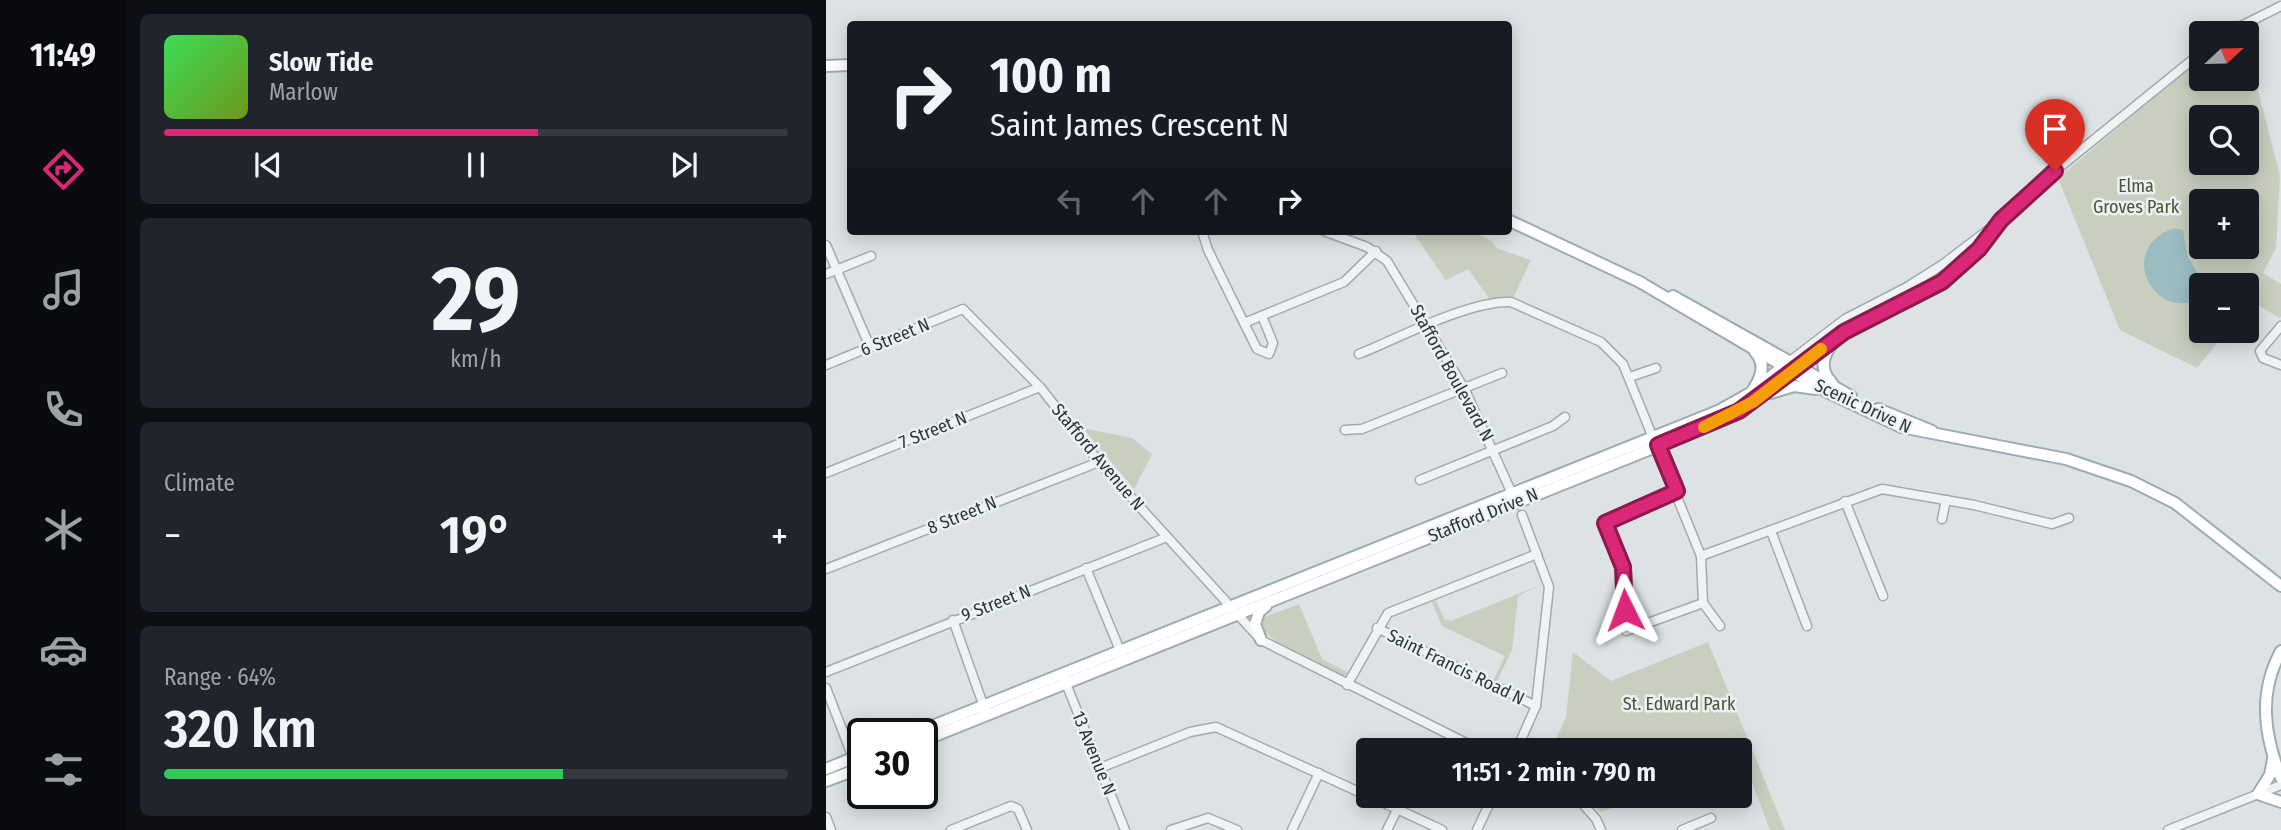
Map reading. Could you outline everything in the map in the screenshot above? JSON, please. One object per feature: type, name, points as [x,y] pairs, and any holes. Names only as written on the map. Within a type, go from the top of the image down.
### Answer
[{"type":"main road","points":[[826,66],[847,65]]},
{"type":"main road","name":"Scenic Drive N","points":[[1512,222],[1688,303],[1791,366],[1901,427],[2096,467],[2131,481],[2175,503],[2280,585]]},
{"type":"main road","name":"Scenic Drive N","points":[[1637,281],[1747,346],[1791,366]]},
{"type":"main road","points":[[1833,390],[1824,362],[1828,348],[1844,332]]},
{"type":"main road","points":[[1747,346],[1758,354],[1762,370],[1752,397]]},
{"type":"main road","name":"Stafford Drive N","points":[[938,725],[1123,657],[1656,440],[1718,422],[1791,366]]},
{"type":"main road","points":[[1752,397],[1794,386],[1833,390]]},
{"type":"main road","name":"Stafford Drive N","points":[[1234,611],[1268,603],[1514,497]]},
{"type":"main road","points":[[1261,640],[1255,624],[1256,618],[1268,603]]},
{"type":"main road","points":[[2281,651],[2269,676],[2265,703],[2267,736],[2281,778]]},
{"type":"main road","name":"Stafford Drive N","points":[[938,733],[985,710]]},
{"type":"main road","points":[[2273,756],[2270,775],[2258,794],[2281,802]]},
{"type":"main road","points":[[826,769],[847,760]]},
{"type":"main road","points":[[826,781],[847,773]]},
{"type":"street","points":[[2251,21],[2281,6]]},
{"type":"street","name":"Stafford Drive N","points":[[1791,366],[1845,319],[1927,275],[2001,220],[2055,171],[2189,63]]},
{"type":"street","name":"Stafford Drive N","points":[[1791,366],[1844,332],[1942,282],[1979,249],[2001,220]]},
{"type":"street","points":[[1203,235],[1208,250],[1257,349],[1269,354],[1273,343],[1262,316]]},
{"type":"street","points":[[1244,323],[1344,282],[1376,251],[1334,235]]},
{"type":"street","points":[[826,245],[839,269],[870,347]]},
{"type":"street","name":"Stafford Boulevard N","points":[[1376,251],[1390,266],[1464,388],[1495,450],[1514,497]]},
{"type":"street","points":[[826,274],[870,256]]},
{"type":"street","points":[[1359,354],[1485,304],[1511,302],[1601,342],[1617,355],[1630,377],[1701,556],[1703,603],[1720,626]]},
{"type":"street","name":"6 Street N","points":[[826,365],[963,309]]},
{"type":"street","name":"Stafford Avenue N","points":[[963,309],[1040,387],[1099,462],[1261,640],[1455,738]]},
{"type":"street","points":[[2281,326],[2260,352],[2263,358],[2281,365]]},
{"type":"street","points":[[1630,377],[1656,368]]},
{"type":"street","points":[[1345,430],[1362,429],[1502,373]]},
{"type":"street","name":"7 Street N","points":[[826,473],[1040,387]]},
{"type":"street","points":[[1420,480],[1553,426],[1565,417]]},
{"type":"street","name":"8 Street N","points":[[826,569],[1099,462]]},
{"type":"street","points":[[1701,556],[1882,489],[1946,500],[2052,524],[2069,518]]},
{"type":"street","points":[[1677,491],[1605,523],[1623,567],[1626,631],[1703,603]]},
{"type":"street","points":[[1942,519],[1946,500]]},
{"type":"street","points":[[1845,501],[1883,596]]},
{"type":"street","points":[[1522,515],[1549,587],[1536,706],[1522,738]]},
{"type":"street","points":[[1771,531],[1807,626]]},
{"type":"street","name":"9 Street N","points":[[826,672],[1167,537]]},
{"type":"street","points":[[1347,685],[1377,628],[1388,613],[1537,554]]},
{"type":"street","points":[[1086,568],[1123,657]]},
{"type":"street","points":[[953,620],[985,710]]},
{"type":"street","name":"Saint Francis Road N","points":[[1377,628],[1536,706]]},
{"type":"street","name":"13 Avenue N","points":[[1064,679],[1125,830]]},
{"type":"street","points":[[826,688],[847,733]]},
{"type":"street","points":[[1100,768],[1190,733],[1216,727],[1356,790]]},
{"type":"street","points":[[1292,830],[1319,773]]},
{"type":"street","points":[[2168,830],[2281,785]]},
{"type":"street","points":[[951,830],[1005,808],[1016,808],[1027,830]]},
{"type":"street","points":[[1393,808],[1442,830]]},
{"type":"street","points":[[1477,830],[1487,808]]},
{"type":"street","points":[[1586,808],[1601,830]]},
{"type":"street","points":[[1387,830],[1397,810]]},
{"type":"street","points":[[826,817],[831,830]]},
{"type":"street","points":[[1171,830],[1208,818],[1237,830]]},
{"type":"street","points":[[1682,830],[1711,818]]},
{"type":"green space","name":"Elma Groves Park","points":[[2189,68],[2189,91],[2258,91],[2280,175],[2276,248],[2263,273],[2281,284],[2280,318],[2259,306],[2259,273],[2189,273],[2189,343],[2217,343],[2197,368],[2120,330],[2058,178]]},
{"type":"green space","points":[[1415,235],[1478,235],[1491,241],[1498,249],[1531,260],[1511,302],[1492,302],[1468,269],[1446,280]]},
{"type":"green space","points":[[1083,428],[1132,438],[1152,454],[1134,489]]},
{"type":"green space","points":[[1543,584],[1518,596],[1512,650],[1497,681],[1494,679],[1505,656],[1442,626],[1432,602],[1436,600],[1444,619],[1451,621]]},
{"type":"green space","points":[[1299,604],[1322,659],[1349,673],[1342,677],[1289,651],[1262,630],[1262,618]]},
{"type":"green space","name":"St. Edward Park","points":[[1708,642],[1747,738],[1557,738],[1566,717],[1573,652],[1611,681]]},
{"type":"green space","name":"St. Edward Park","points":[[1752,749],[1785,830],[1770,830],[1752,783]]},
{"type":"green space","points":[[1597,808],[1612,808],[1601,812]]},
{"type":"water","points":[[2174,228],[2183,230],[2187,255],[2197,273],[2189,273],[2189,302],[2171,302],[2158,294],[2149,282],[2144,268],[2146,253],[2155,239]]},
{"type":"slow traffic","points":[[1704,427],[1753,402],[1821,349]]},
{"type":"route","points":[[1625,610],[1623,567],[1605,523],[1677,491],[1658,445],[1739,411],[1844,332],[1942,282],[1979,249],[2001,220],[2055,171]]}]
